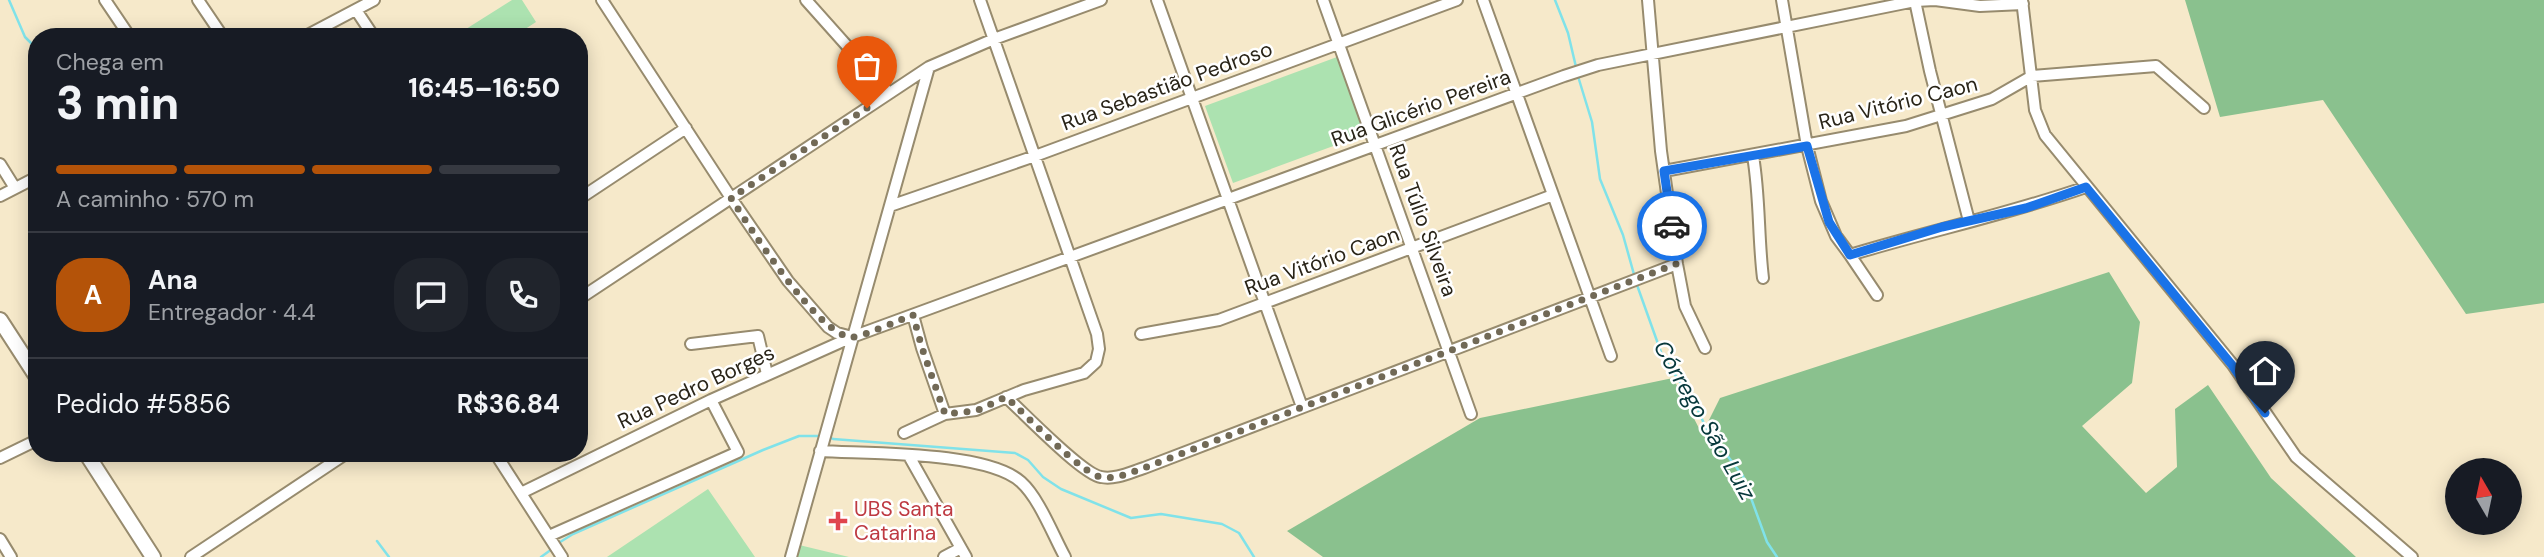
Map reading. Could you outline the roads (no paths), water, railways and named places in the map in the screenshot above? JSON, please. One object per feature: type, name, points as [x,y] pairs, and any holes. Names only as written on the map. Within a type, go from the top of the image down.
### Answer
[{"type":"street","points":[[106,0],[124,28]]},
{"type":"street","points":[[198,0],[217,28]]},
{"type":"street","points":[[321,28],[374,0]]},
{"type":"street","points":[[602,0],[788,281],[820,319],[837,333],[852,337]]},
{"type":"street","points":[[806,0],[889,93]]},
{"type":"street","points":[[904,433],[945,414],[976,411],[1006,397],[1084,373],[1096,362],[1099,341],[980,0]]},
{"type":"street","points":[[588,293],[929,68],[994,39],[1101,0]]},
{"type":"street","points":[[1157,0],[1302,407]]},
{"type":"street","name":"Rua Túlio Silveira","points":[[1323,0],[1471,414]]},
{"type":"street","name":"Rua Sebastião Pedroso","points":[[890,206],[1035,156],[1457,0]]},
{"type":"street","points":[[1483,0],[1611,356]]},
{"type":"street","points":[[1648,0],[1664,171],[1676,264],[1685,306],[1705,348]]},
{"type":"street","points":[[1782,0],[1807,146],[1829,222],[1877,295]]},
{"type":"street","points":[[1915,1],[1969,221]]},
{"type":"street","name":"Rua Glicério Pereira","points":[[852,337],[1586,68],[1915,1],[1980,6],[2022,2]]},
{"type":"street","points":[[2022,2],[2035,110],[2045,135],[2232,365],[2296,457],[2412,557]]},
{"type":"street","points":[[356,10],[368,28]]},
{"type":"street","name":"Rua Vitório Caon","points":[[1664,171],[1807,146],[1942,116],[1992,99],[2032,76],[2156,66],[2204,108]]},
{"type":"street","points":[[792,557],[929,68]]},
{"type":"street","points":[[588,194],[686,128]]},
{"type":"street","points":[[1753,156],[1760,200],[1759,244],[1763,278]]},
{"type":"street","points":[[0,164],[15,188]]},
{"type":"street","points":[[0,196],[28,182]]},
{"type":"street","points":[[1850,255],[1969,221],[2026,208],[2086,187]]},
{"type":"street","name":"Rua Vitório Caon","points":[[1141,334],[1211,322],[1553,195]]},
{"type":"street","points":[[1006,397],[1083,468],[1100,477],[1126,474],[1676,264]]},
{"type":"street","points":[[913,315],[945,414]]},
{"type":"street","points":[[0,320],[28,363]]},
{"type":"street","points":[[691,344],[758,335],[767,374]]},
{"type":"street","name":"Rua Pedro Borges","points":[[588,460],[711,400],[852,337]]},
{"type":"street","points":[[551,539],[738,452],[711,400]]},
{"type":"street","points":[[0,458],[28,444]]},
{"type":"street","points":[[821,448],[975,462],[1009,473],[1023,483],[1033,497],[1065,557]]},
{"type":"street","points":[[909,456],[963,552],[944,557]]},
{"type":"street","points":[[92,462],[153,557]]},
{"type":"street","points":[[191,557],[334,462]]},
{"type":"street","points":[[501,462],[562,556]]},
{"type":"street","name":"Rua Pedro Borges","points":[[521,493],[584,462]]},
{"type":"street","points":[[0,539],[11,557]]},
{"type":"waterway","points":[[9,0],[28,40]]},
{"type":"waterway","name":"Córrego São Luiz","points":[[1555,0],[1568,33],[1576,67]]},
{"type":"waterway","name":"Córrego São Luiz","points":[[1577,73],[1592,122],[1600,179],[1623,235],[1635,278]]},
{"type":"waterway","name":"Córrego São Luiz","points":[[1637,285],[1662,355],[1697,408],[1706,428],[1743,476],[1767,542],[1777,557]]},
{"type":"waterway","points":[[557,544],[573,534],[763,450],[799,436],[821,436]]},
{"type":"waterway","points":[[827,436],[833,439],[1015,453],[1028,460],[1043,477],[1061,489],[1131,518],[1161,514],[1222,524],[1239,533],[1254,557]]},
{"type":"waterway","points":[[377,541],[389,557]]},
{"type":"waterway","points":[[541,557],[552,549]]},
{"type":"place","name":"UBS Santa Catarina","points":[[838,521]]}]
